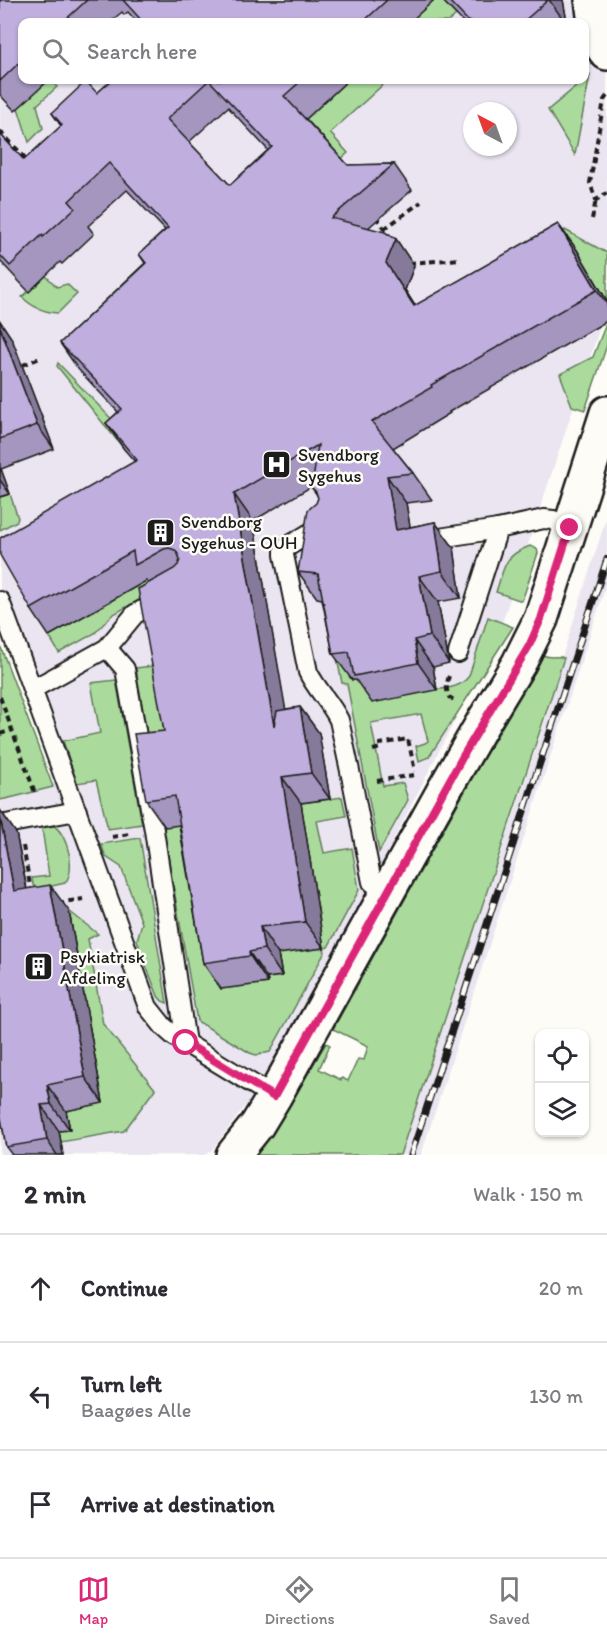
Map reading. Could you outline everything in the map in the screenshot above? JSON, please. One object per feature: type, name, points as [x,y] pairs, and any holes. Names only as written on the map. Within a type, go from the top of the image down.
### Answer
[{"type":"street","points":[[592,0],[602,43]]},
{"type":"street","points":[[232,1155],[257,1125],[274,1097],[463,756],[529,646],[541,619],[607,413]]},
{"type":"lane","points":[[426,540],[544,519],[553,520],[570,528]]},
{"type":"lane","points":[[325,524],[287,548],[284,555],[308,672],[339,720],[372,882],[387,894]]},
{"type":"lane","points":[[458,653],[498,529]]},
{"type":"lane","points":[[33,689],[107,648],[135,614],[177,591]]},
{"type":"lane","points":[[0,601],[148,1007],[164,1027],[186,1043],[274,1097]]},
{"type":"lane","points":[[107,648],[125,669],[154,830],[186,1043]]},
{"type":"lane","points":[[0,825],[77,811]]},
{"type":"path","points":[[592,219],[596,200],[590,183],[604,99],[607,96]]},
{"type":"path","points":[[0,131],[31,164]]},
{"type":"path","points":[[596,200],[607,193]]},
{"type":"path","points":[[384,229],[421,202]]},
{"type":"path","points":[[372,212],[396,246]]},
{"type":"path","points":[[403,254],[409,263],[460,259]]},
{"type":"path","points":[[23,365],[42,357]]},
{"type":"path","points":[[445,686],[447,693]]},
{"type":"path","points":[[0,734],[12,730]]},
{"type":"path","points":[[353,785],[416,775],[408,739],[380,744],[381,748],[369,750]]},
{"type":"path","points":[[19,821],[33,897]]},
{"type":"path","points":[[88,841],[154,830]]},
{"type":"path","points":[[55,903],[107,896]]},
{"type":"shaded area","name":"Svendborg Sygehus","points":[[0,0],[607,0],[607,306],[497,638],[283,1056],[211,1151],[205,1155],[0,1155],[0,795],[57,782],[0,624]]},
{"type":"shaded area","points":[[607,516],[607,582],[421,1155],[400,1155],[538,742],[564,659],[562,657]]},
{"type":"green space","points":[[434,0],[442,0],[456,15],[453,18],[414,18]]},
{"type":"green space","points":[[44,84],[54,84],[57,87],[37,105],[43,128],[29,142],[18,108]]},
{"type":"green space","points":[[344,84],[384,84],[330,133],[348,153],[339,161],[303,122]]},
{"type":"green space","points":[[579,84],[588,84],[575,155],[548,110]]},
{"type":"green space","points":[[565,230],[607,253],[607,301],[577,250],[562,233]]},
{"type":"green space","points":[[46,276],[57,287],[67,284],[77,294],[58,313],[38,308],[22,297]]},
{"type":"green space","points":[[607,321],[607,345],[585,410],[572,406],[560,374],[593,357]]},
{"type":"green space","points":[[58,363],[122,430],[124,449],[57,366]]},
{"type":"green space","points":[[10,494],[18,518],[17,521],[0,530],[0,497]]},
{"type":"green space","points":[[530,546],[537,549],[538,553],[522,601],[496,592],[506,563],[515,554]]},
{"type":"green space","points":[[193,554],[196,568],[112,615],[95,633],[59,653],[49,636]]},
{"type":"green space","points":[[328,613],[352,680],[370,679],[422,688],[449,688],[460,684],[469,676],[488,617],[513,627],[429,757],[419,761],[416,746],[428,741],[421,714],[371,723],[383,786],[403,783],[408,800],[379,852],[347,684],[342,683]]},
{"type":"green space","points":[[0,645],[53,787],[0,800]]},
{"type":"green space","points":[[543,655],[564,658],[400,1155],[255,1155],[282,1118],[326,1043],[330,1045],[319,1069],[341,1080],[342,1078],[348,1081],[358,1059],[364,1060],[368,1046],[333,1029]]},
{"type":"green space","points":[[153,666],[182,757],[151,760],[136,668]]},
{"type":"green space","points":[[116,680],[142,824],[108,829],[96,780],[77,783],[63,741],[100,733],[91,683]]},
{"type":"green space","points":[[342,797],[346,816],[317,821],[324,853],[352,848],[359,890],[328,947],[324,948],[325,952],[270,1052],[256,1055],[250,1053],[197,1021],[163,827],[193,823],[221,989],[268,983],[267,978],[282,976],[278,954],[301,803]]},
{"type":"green space","points":[[54,826],[59,830],[67,845],[70,870],[65,883],[39,889],[33,885],[32,878],[49,876],[42,828]]},
{"type":"green space","points":[[140,838],[167,1003],[158,996],[137,940],[142,923],[121,867],[106,857],[101,844]]},
{"type":"green space","points":[[69,911],[98,934],[88,939],[103,1024],[155,1089],[124,1131],[61,1142],[59,1131],[70,1129],[66,1111],[103,1103]]},
{"type":"building","points":[[0,0],[87,0],[67,18],[18,18],[18,64],[0,81]]},
{"type":"building","points":[[123,0],[387,0],[367,18],[139,18]]},
{"type":"building","points":[[448,0],[548,0],[528,18],[465,18]]},
{"type":"building","name":"Svendborg Sygehus - OUH","points":[[83,84],[89,84],[97,93],[107,84],[205,84],[167,119],[230,185],[272,147],[213,84],[298,84],[284,96],[348,165],[394,164],[331,218],[385,232],[396,239],[386,263],[414,306],[558,224],[597,290],[431,385],[432,387],[372,422],[413,473],[387,476],[396,530],[435,522],[442,571],[419,576],[430,636],[414,640],[418,663],[354,676],[349,652],[333,654],[318,574],[298,572],[308,510],[318,498],[312,488],[318,445],[234,494],[274,726],[277,711],[300,707],[311,773],[282,777],[305,922],[260,927],[264,949],[249,952],[250,956],[203,963],[175,796],[146,800],[134,734],[164,731],[138,589],[174,569],[180,560],[178,554],[175,550],[164,549],[135,565],[133,551],[31,609],[0,555],[0,538],[137,460],[106,423],[122,409],[60,343],[146,263],[139,254],[168,228],[109,163],[69,201],[75,208],[43,237],[42,235],[10,266],[0,255],[0,134],[24,160],[62,125],[52,113]]},
{"type":"building","points":[[0,327],[37,425],[0,439]]},
{"type":"building","name":"Psykiatrisk Afdeling","points":[[0,817],[14,891],[50,885],[85,1077],[47,1085],[51,1104],[41,1105],[47,1140],[6,1147],[0,1112]]},
{"type":"railway","points":[[411,1155],[607,559]]},
{"type":"place","name":"Svendborg Sygehus","points":[[277,465]]},
{"type":"place","name":"Svendborg Sygehus - OUH","points":[[160,532]]},
{"type":"place","name":"Psykiatrisk Afdeling","points":[[39,967]]},
{"type":"route","points":[[186,1043],[274,1097],[463,756],[529,646],[541,619],[570,528]]}]
